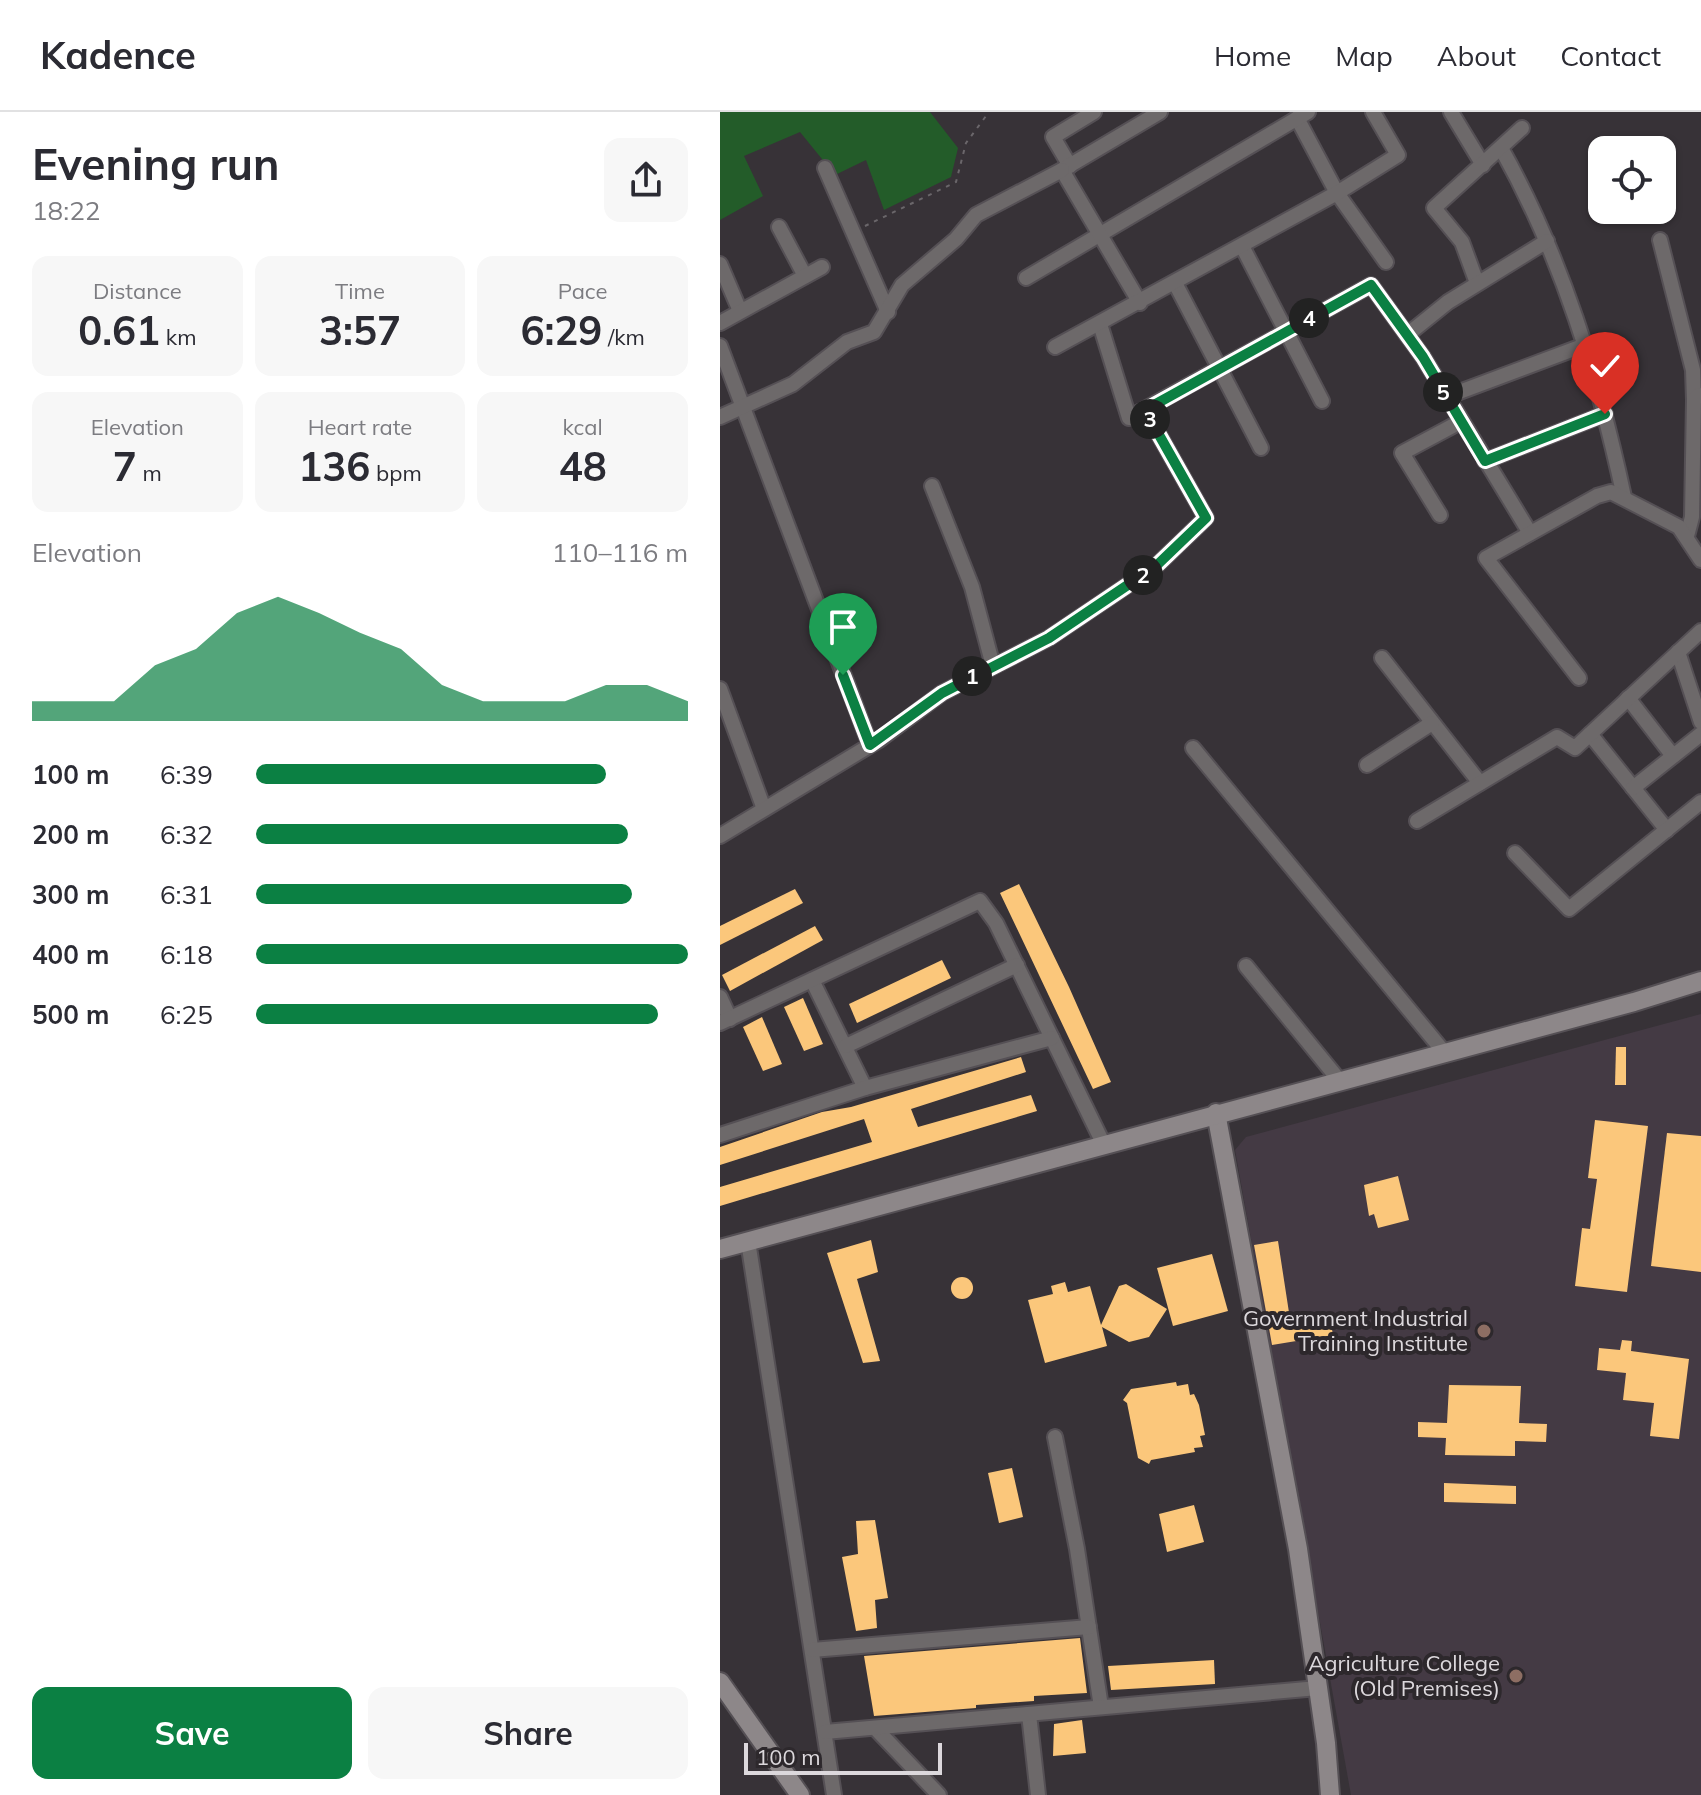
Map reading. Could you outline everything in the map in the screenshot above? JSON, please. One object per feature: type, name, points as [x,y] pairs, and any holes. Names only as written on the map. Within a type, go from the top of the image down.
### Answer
[{"type":"main road","points":[[720,1249],[1103,1143],[1634,1002],[1701,981]]},
{"type":"main road","points":[[1216,1113],[1298,1549],[1330,1795]]},
{"type":"main road","points":[[720,1682],[800,1795]]},
{"type":"street","points":[[720,417],[793,384],[847,342],[874,332],[902,285],[956,239],[976,215],[1066,168],[1160,112]]},
{"type":"street","points":[[1055,347],[1337,193],[1398,155],[1373,112]]},
{"type":"street","points":[[1451,112],[1483,165]]},
{"type":"street","points":[[1088,113],[1053,137],[1099,234],[1140,303]]},
{"type":"street","points":[[1026,278],[1303,115],[1337,193],[1386,262]]},
{"type":"street","points":[[1477,283],[1462,242],[1434,208],[1522,128]]},
{"type":"street","points":[[1501,148],[1535,210],[1585,345],[1624,497]]},
{"type":"street","points":[[825,168],[888,312]]},
{"type":"street","points":[[779,227],[805,276]]},
{"type":"street","points":[[1660,240],[1698,397],[1696,499],[1687,536]]},
{"type":"street","points":[[1407,335],[1477,283],[1547,241]]},
{"type":"street","points":[[1242,246],[1322,401]]},
{"type":"street","points":[[720,264],[740,311]]},
{"type":"street","points":[[720,323],[822,267]]},
{"type":"street","points":[[1175,283],[1261,448]]},
{"type":"street","points":[[1100,324],[1129,418],[1371,285],[1407,335],[1530,533]]},
{"type":"street","points":[[1446,397],[1585,345]]},
{"type":"street","points":[[720,346],[870,745]]},
{"type":"street","points":[[720,836],[870,745],[942,693],[1049,638],[1156,566],[1206,518],[1145,410]]},
{"type":"street","points":[[1485,461],[1605,414]]},
{"type":"street","points":[[1440,515],[1402,453],[1460,422]]},
{"type":"street","points":[[932,486],[972,587],[993,666]]},
{"type":"street","points":[[1579,678],[1486,558],[1597,496],[1611,492],[1679,527],[1701,560]]},
{"type":"street","points":[[1417,821],[1557,737],[1575,748],[1701,631]]},
{"type":"street","points":[[1678,652],[1701,722]]},
{"type":"street","points":[[1382,658],[1480,783]]},
{"type":"street","points":[[720,689],[764,809]]},
{"type":"street","points":[[1628,698],[1673,756]]},
{"type":"street","points":[[1367,765],[1432,723]]},
{"type":"street","points":[[1590,734],[1667,830]]},
{"type":"street","points":[[1633,788],[1701,734]]},
{"type":"street","points":[[1193,748],[1444,1052]]},
{"type":"street","points":[[1515,853],[1569,909],[1701,802]]},
{"type":"street","points":[[720,997],[725,1021],[980,901],[996,923],[1103,1143]]},
{"type":"street","points":[[846,1046],[1017,965]]},
{"type":"street","points":[[1246,966],[1339,1080]]},
{"type":"street","points":[[812,980],[865,1088]]},
{"type":"street","points":[[720,1135],[865,1088],[1052,1038]]},
{"type":"street","points":[[748,1241],[834,1795]]},
{"type":"street","points":[[1055,1437],[1101,1707]]},
{"type":"street","points":[[812,1650],[1089,1627]]},
{"type":"street","points":[[825,1732],[1318,1688]]},
{"type":"street","points":[[1029,1714],[1038,1795]]},
{"type":"street","points":[[875,1728],[939,1795]]},
{"type":"path","points":[[855,235],[868,224],[956,182],[966,143],[989,112]]},
{"type":"shaded area","name":"Government Industrial Training Institute","points":[[1701,1014],[1701,1795],[1351,1795],[1235,1150],[1246,1137]]},
{"type":"green space","points":[[720,112],[930,112],[958,148],[951,177],[884,210],[866,160],[835,175],[800,132],[744,156],[763,196],[720,220]]},
{"type":"building","points":[[1019,884],[1111,1082],[1093,1089],[1000,893]]},
{"type":"building","points":[[795,889],[803,903],[720,945],[720,926]]},
{"type":"building","points":[[815,926],[823,940],[730,991],[722,975]]},
{"type":"building","points":[[942,960],[951,978],[857,1023],[849,1004]]},
{"type":"building","points":[[803,998],[823,1044],[804,1051],[784,1007]]},
{"type":"building","points":[[762,1017],[782,1064],[763,1071],[743,1027]]},
{"type":"building","points":[[1616,1047],[1626,1047],[1626,1085],[1615,1085]]},
{"type":"building","points":[[1021,1057],[1026,1072],[911,1109],[918,1127],[1031,1095],[1037,1111],[720,1206],[720,1187],[872,1142],[864,1119],[720,1165],[720,1147],[822,1112],[851,1107]]},
{"type":"building","points":[[1595,1120],[1648,1126],[1627,1292],[1575,1286],[1582,1228],[1590,1229],[1597,1179],[1588,1178]]},
{"type":"building","points":[[1667,1133],[1701,1136],[1701,1272],[1651,1266]]},
{"type":"building","points":[[1398,1176],[1409,1220],[1378,1228],[1374,1214],[1369,1216],[1364,1185]]},
{"type":"building","points":[[871,1240],[878,1272],[857,1279],[880,1361],[863,1363],[827,1253]]},
{"type":"building","points":[[1278,1241],[1290,1319],[1329,1313],[1333,1335],[1272,1345],[1254,1245]]},
{"type":"building","points":[[1212,1254],[1228,1311],[1173,1326],[1157,1268]]},
{"type":"building","points":[[962,1277],[970,1280],[973,1288],[970,1296],[962,1299],[954,1296],[951,1288],[954,1280]]},
{"type":"building","points":[[1065,1282],[1068,1292],[1090,1286],[1101,1325],[1119,1286],[1126,1284],[1167,1309],[1149,1337],[1129,1342],[1102,1327],[1107,1346],[1045,1363],[1028,1300],[1053,1294],[1051,1286]]},
{"type":"building","points":[[1622,1340],[1632,1341],[1631,1351],[1689,1359],[1679,1439],[1650,1436],[1654,1403],[1623,1400],[1626,1373],[1597,1370],[1599,1348],[1620,1350]]},
{"type":"building","points":[[1176,1382],[1177,1386],[1188,1384],[1190,1395],[1194,1394],[1199,1405],[1205,1435],[1200,1436],[1203,1447],[1194,1448],[1195,1452],[1151,1460],[1149,1464],[1138,1458],[1127,1403],[1123,1400],[1131,1389]]},
{"type":"building","points":[[1449,1385],[1521,1386],[1519,1423],[1547,1424],[1546,1442],[1515,1441],[1515,1456],[1445,1455],[1446,1438],[1418,1437],[1418,1422],[1447,1423]]},
{"type":"building","points":[[1012,1468],[1023,1517],[999,1523],[988,1473]]},
{"type":"building","points":[[1444,1483],[1516,1486],[1516,1504],[1444,1502]]},
{"type":"building","points":[[1194,1505],[1204,1542],[1167,1552],[1159,1514]]},
{"type":"building","points":[[875,1520],[888,1598],[875,1600],[877,1628],[856,1631],[842,1557],[858,1554],[856,1521]]},
{"type":"building","points":[[1080,1638],[1087,1693],[1034,1696],[1034,1701],[976,1705],[976,1708],[874,1716],[864,1656]]},
{"type":"building","points":[[1214,1660],[1215,1684],[1111,1690],[1108,1666]]},
{"type":"building","points":[[1082,1720],[1086,1753],[1053,1756],[1054,1724]]},
{"type":"place","name":"Government Industrial Training Institute","points":[[1484,1331]]},
{"type":"place","name":"Agriculture College (Old Premises)","points":[[1516,1676]]},
{"type":"route","points":[[843,675],[870,745],[942,693],[1049,638],[1156,566],[1206,518],[1145,410],[1225,363],[1371,285],[1423,357],[1485,461],[1605,414]]}]
